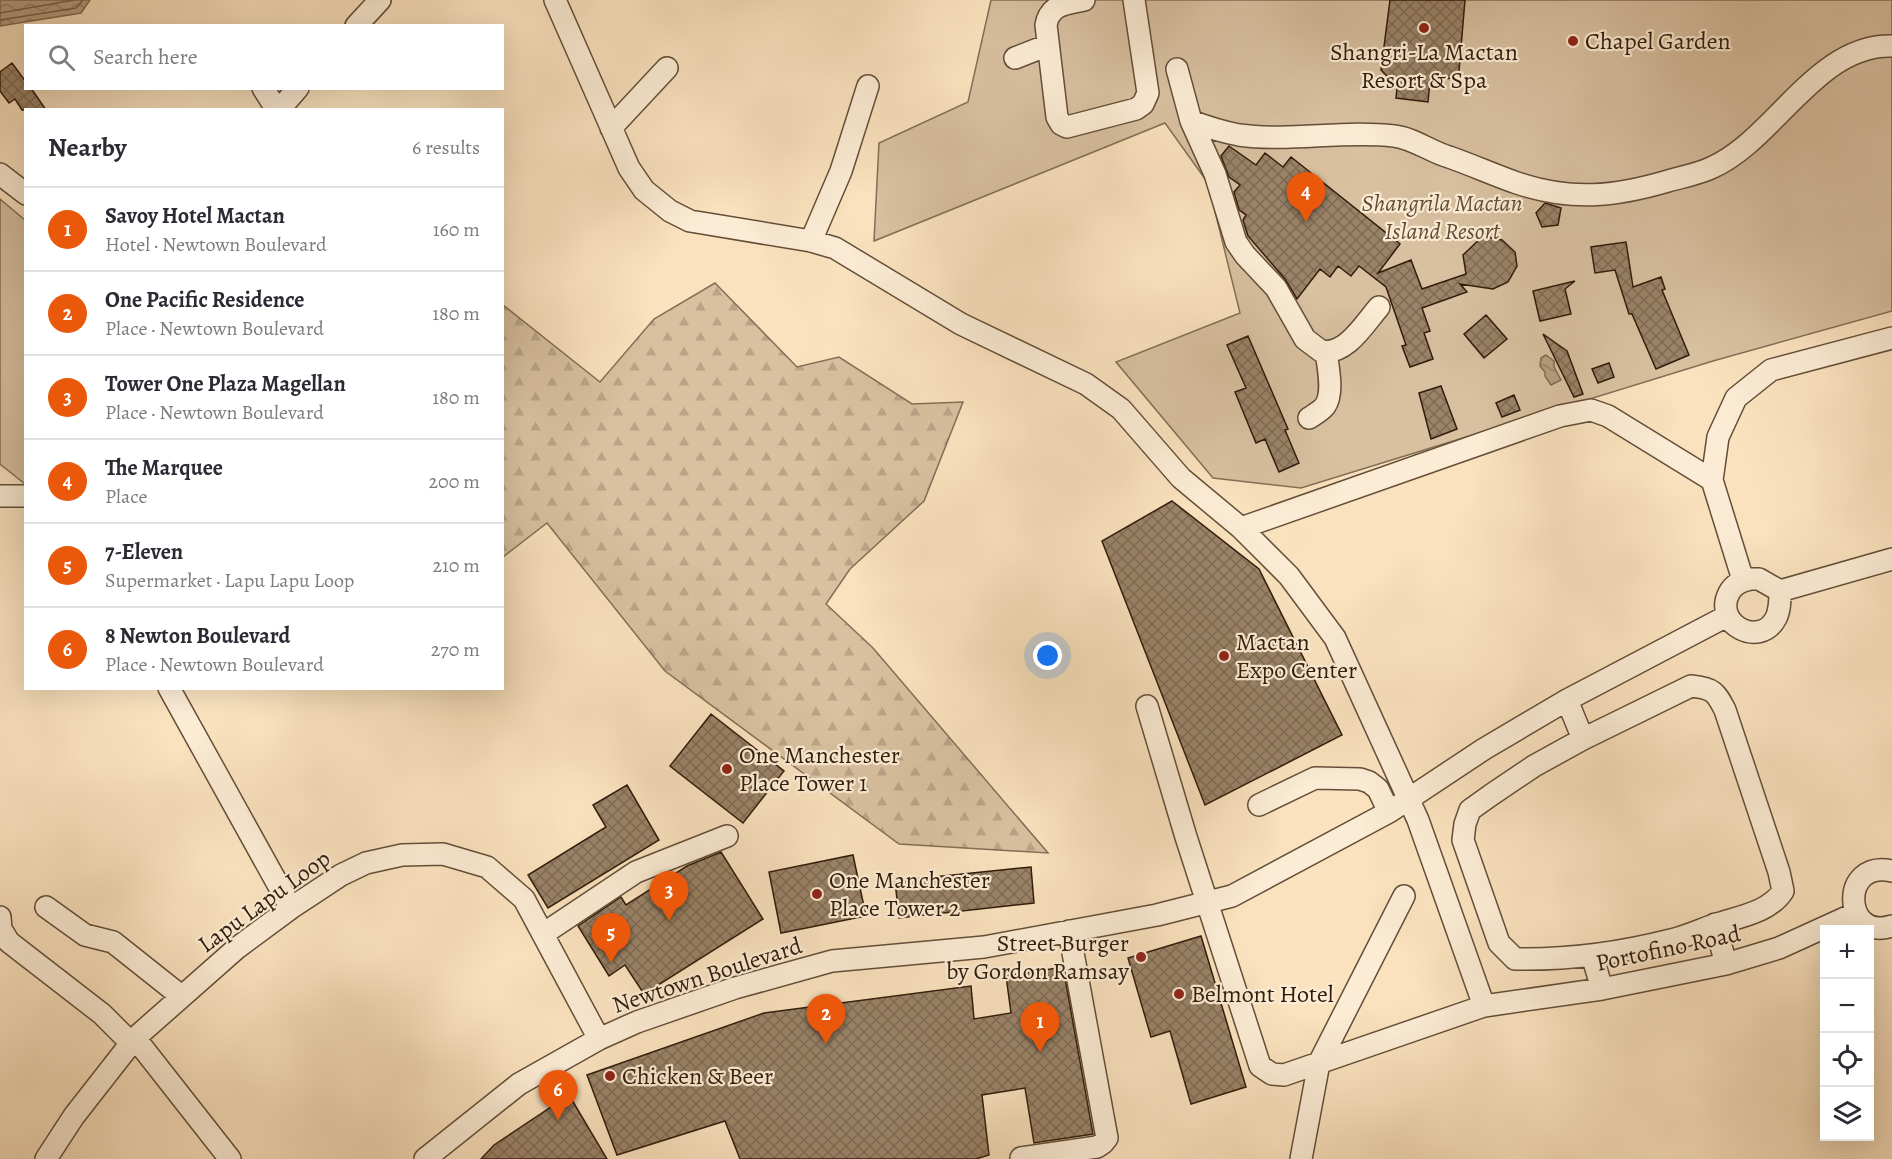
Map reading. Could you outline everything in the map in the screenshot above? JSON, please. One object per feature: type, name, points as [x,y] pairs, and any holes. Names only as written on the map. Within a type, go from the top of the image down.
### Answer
[{"type":"street","points":[[358,24],[380,0]]},
{"type":"street","points":[[555,0],[628,168],[644,190],[670,211],[690,221],[810,241],[835,248],[961,324],[1086,384],[1121,409],[1142,430],[1181,478],[1242,528],[1289,576],[1335,638],[1410,800],[1484,1006]]},
{"type":"street","points":[[1084,0],[1052,10],[1046,25],[1058,117],[1064,126],[1070,127],[1136,109],[1143,104],[1148,93],[1134,0]]},
{"type":"street","points":[[1015,58],[1048,45]]},
{"type":"street","points":[[1191,122],[1241,135],[1399,137],[1530,187],[1564,195],[1611,194],[1642,189],[1713,167],[1737,153],[1803,91],[1839,62],[1868,48],[1892,46]]},
{"type":"street","points":[[611,128],[667,68]]},
{"type":"street","points":[[1177,69],[1191,122],[1215,174],[1240,249],[1276,288],[1305,339],[1316,349],[1326,352],[1342,348],[1379,307]]},
{"type":"street","points":[[810,241],[841,171],[868,86]]},
{"type":"street","points":[[264,90],[277,108]]},
{"type":"street","points":[[280,108],[296,90]]},
{"type":"street","points":[[0,174],[24,192]]},
{"type":"street","points":[[1743,580],[1712,480],[1718,437],[1736,398],[1772,370],[1892,338]]},
{"type":"street","points":[[1310,418],[1328,401],[1326,352]]},
{"type":"street","points":[[1242,528],[1560,416],[1591,410],[1608,416],[1712,480]]},
{"type":"street","points":[[0,496],[24,496]]},
{"type":"street","points":[[1780,591],[1779,612],[1775,620],[1762,631],[1754,633],[1738,628],[1727,616],[1726,599],[1730,591],[1743,580],[1760,579],[1780,591],[1892,559]]},
{"type":"street","name":"Newtown Boulevard","points":[[425,1159],[519,1084],[599,1039],[638,1022],[735,988],[832,961],[984,947],[1157,915],[1232,896],[1410,800],[1484,749],[1567,700],[1727,616]]},
{"type":"street","points":[[1691,686],[1704,687],[1717,693],[1729,721],[1779,872],[1783,891],[1777,900],[1762,908],[1672,940],[1592,955],[1547,960],[1515,960],[1499,943],[1463,840],[1465,824],[1470,810],[1534,766],[1583,739],[1691,686]]},
{"type":"street","points":[[170,690],[291,908]]},
{"type":"street","points":[[1567,700],[1583,739]]},
{"type":"street","points":[[1147,706],[1207,902]]},
{"type":"street","points":[[1259,805],[1315,778],[1360,779],[1378,789],[1389,812]]},
{"type":"street","points":[[543,934],[636,872],[727,836]]},
{"type":"street","name":"Lapu Lapu Loop","points":[[46,1159],[74,1116],[133,1040],[237,948],[341,875],[366,863],[402,855],[443,854],[487,867],[524,898],[599,1039]]},
{"type":"street","points":[[1892,871],[1880,870],[1862,877],[1853,894],[1856,913],[1870,926],[1879,928],[1892,926]]},
{"type":"street","points":[[1301,1159],[1319,1063],[1404,896]]},
{"type":"street","name":"Portofino Road","points":[[1207,902],[1260,1066],[1272,1074],[1284,1075],[1484,1006],[1602,989],[1726,964],[1779,948],[1856,913]]},
{"type":"street","points":[[46,908],[85,935],[113,942],[181,996]]},
{"type":"street","points":[[0,917],[1,929],[9,942],[133,1040],[230,1159]]},
{"type":"street","points":[[1715,924],[1726,964]]},
{"type":"street","points":[[1021,1158],[1099,1146],[1107,1138],[1068,931]]},
{"type":"street","points":[[1592,955],[1602,989]]},
{"type":"green space","name":"Shangrila Mactan Island Resort","points":[[991,0],[1892,0],[1892,311],[1713,361],[1301,488],[1213,478],[1116,362],[1240,313],[1208,183],[1165,123],[874,241],[879,143],[968,102]]},
{"type":"green space","points":[[0,199],[24,219],[24,483],[0,464]]},
{"type":"green space","points":[[715,283],[797,367],[839,357],[912,404],[963,402],[924,501],[850,569],[826,604],[873,648],[1048,853],[899,844],[665,671],[547,523],[504,556],[504,306],[600,382],[654,319]]},
{"type":"water","points":[[0,0],[90,0],[81,13],[0,26]]},
{"type":"water","points":[[1546,355],[1554,361],[1554,367],[1561,380],[1551,385],[1540,366],[1541,358]]},
{"type":"building","name":"Shangri-La Mactan Resort & Spa","points":[[1390,0],[1465,0],[1459,71],[1452,78],[1430,81],[1428,102],[1396,98],[1398,80],[1388,77],[1381,70]]},
{"type":"building","points":[[12,63],[24,79],[24,90],[32,90],[45,108],[24,108],[22,110],[15,99],[9,103],[0,91],[0,72]]},
{"type":"building","points":[[1229,146],[1256,165],[1265,153],[1283,167],[1291,157],[1400,244],[1378,273],[1411,260],[1422,289],[1466,274],[1463,255],[1483,236],[1502,240],[1515,252],[1517,266],[1508,282],[1493,289],[1460,284],[1467,292],[1422,308],[1430,331],[1424,333],[1433,359],[1410,367],[1402,346],[1406,345],[1386,287],[1359,266],[1351,276],[1338,266],[1330,277],[1320,269],[1297,299],[1285,279],[1248,236],[1243,220],[1246,215],[1239,210],[1234,192],[1240,185],[1229,177],[1221,156]]},
{"type":"building","points":[[1545,203],[1561,208],[1558,225],[1542,227],[1536,213]]},
{"type":"building","points":[[1626,242],[1633,287],[1661,277],[1665,289],[1662,290],[1689,355],[1656,369],[1632,314],[1629,314],[1615,270],[1595,273],[1591,247]]},
{"type":"building","points":[[1575,281],[1565,289],[1571,314],[1540,321],[1533,291]]},
{"type":"building","points":[[1486,315],[1507,339],[1484,358],[1464,334]]},
{"type":"building","points":[[1543,334],[1567,351],[1583,394],[1574,397]]},
{"type":"building","points":[[1248,336],[1288,429],[1285,430],[1299,463],[1279,472],[1265,439],[1256,443],[1235,392],[1246,388],[1227,345]]},
{"type":"building","points":[[1609,363],[1614,377],[1598,383],[1592,369]]},
{"type":"building","points":[[1441,386],[1457,429],[1431,439],[1419,393]]},
{"type":"building","points":[[1514,395],[1520,410],[1502,417],[1496,403]]},
{"type":"building","name":"Mactan Expo Center","points":[[1172,501],[1259,569],[1342,735],[1205,805],[1102,541]]},
{"type":"building","name":"One Manchester Place Tower 1","points":[[711,714],[784,771],[743,823],[670,766]]},
{"type":"building","points":[[627,785],[659,840],[548,908],[528,875],[606,827],[593,805]]},
{"type":"building","points":[[721,852],[763,919],[644,994],[625,965],[609,976],[578,926],[621,897],[626,905],[687,866]]},
{"type":"building","name":"One Manchester Place Tower 2","points":[[853,855],[866,916],[781,933],[769,872]]},
{"type":"building","points":[[1031,867],[1034,903],[899,918],[895,881]]},
{"type":"building","name":"Belmont Hotel","points":[[1201,936],[1246,1087],[1191,1104],[1170,1031],[1151,1037],[1128,958]]},
{"type":"building","points":[[1063,967],[1093,1134],[1034,1143],[1025,1088],[982,1095],[989,1155],[976,1159],[740,1159],[725,1121],[617,1155],[587,1075],[764,1013],[971,986],[974,1019],[1011,1013],[1006,976]]},
{"type":"building","points":[[569,1095],[607,1159],[481,1159],[494,1145]]},
{"type":"place","name":"Shangri-La Mactan Resort & Spa","points":[[1424,28]]},
{"type":"place","name":"Chapel Garden","points":[[1573,41]]},
{"type":"place","name":"The Marquee","points":[[1306,222]]},
{"type":"place","name":"Mactan Expo Center","points":[[1224,656]]},
{"type":"place","name":"One Manchester Place Tower 1","points":[[727,769]]},
{"type":"place","name":"One Manchester Place Tower 2","points":[[817,894]]},
{"type":"place","name":"Tower One Plaza Magellan","points":[[669,921]]},
{"type":"place","name":"Street Burger by Gordon Ramsay","points":[[1141,957]]},
{"type":"place","name":"7-Eleven","points":[[611,963]]},
{"type":"place","name":"Belmont Hotel","points":[[1179,994]]},
{"type":"place","name":"One Pacific Residence","points":[[826,1044]]},
{"type":"place","name":"Savoy Hotel Mactan","points":[[1040,1052]]},
{"type":"place","name":"Chicken & Beer","points":[[610,1076]]},
{"type":"place","name":"8 Newton Boulevard","points":[[558,1120]]}]
